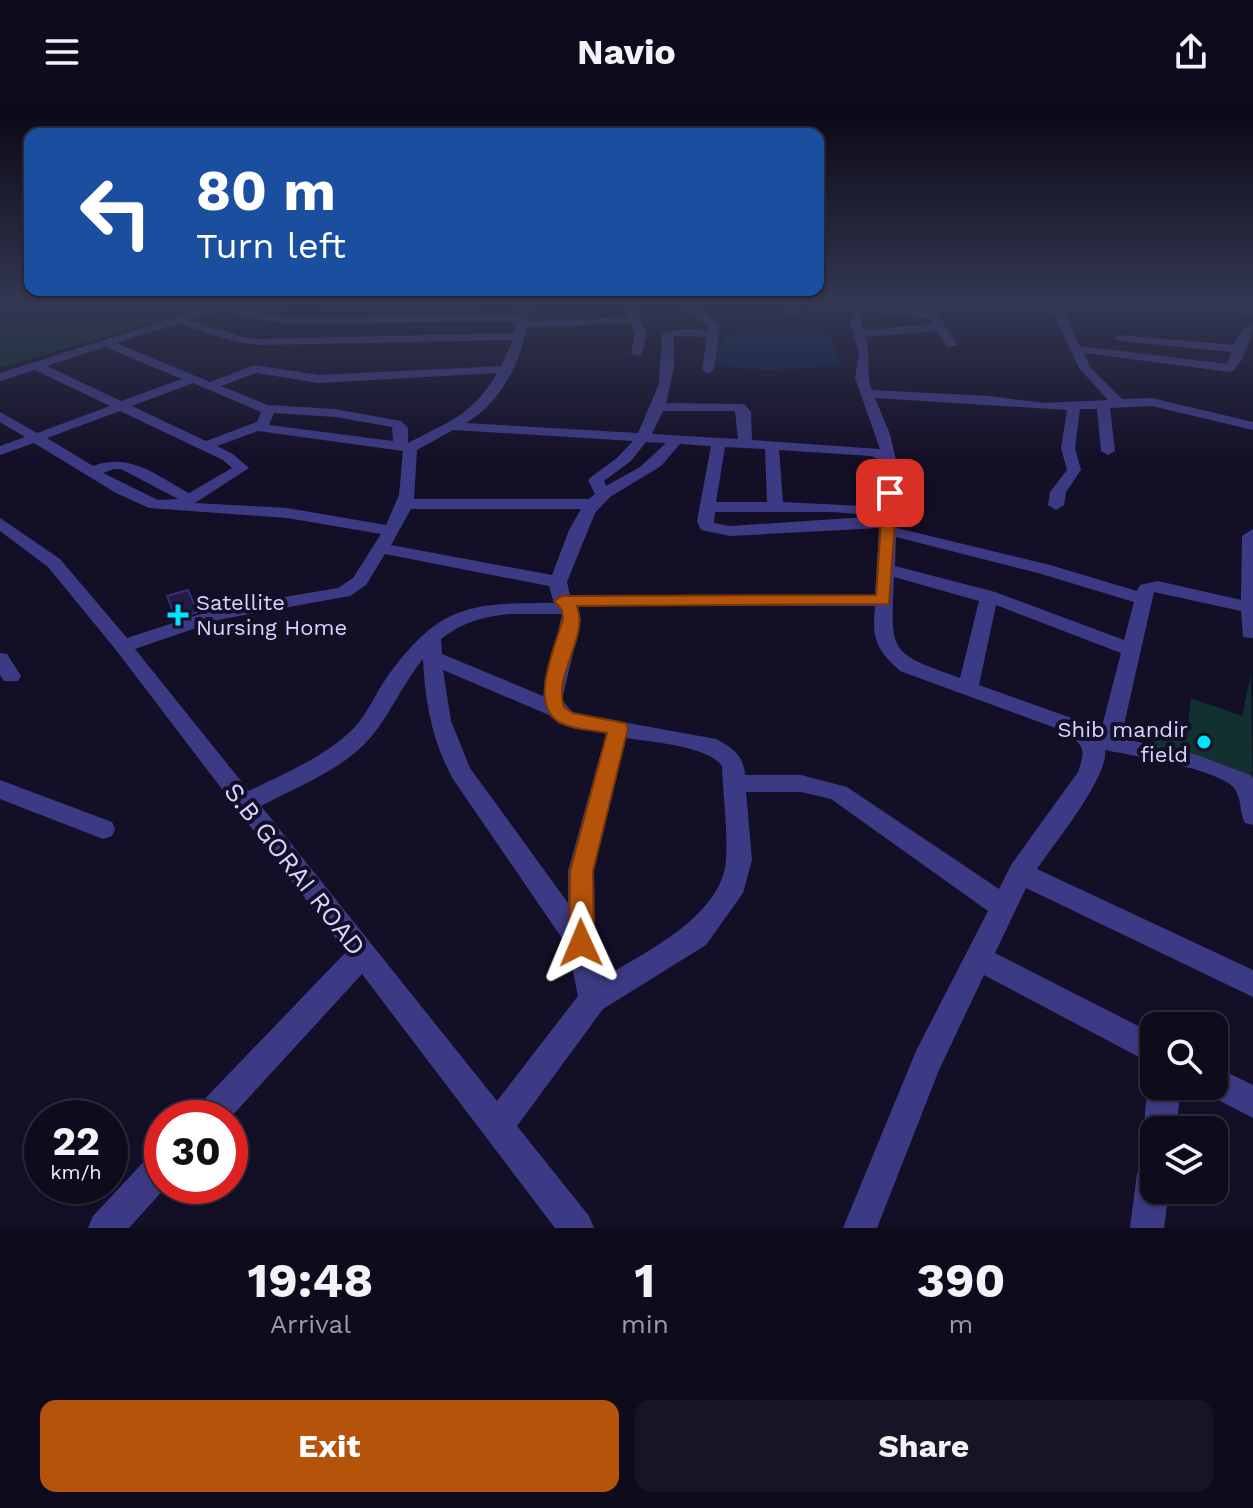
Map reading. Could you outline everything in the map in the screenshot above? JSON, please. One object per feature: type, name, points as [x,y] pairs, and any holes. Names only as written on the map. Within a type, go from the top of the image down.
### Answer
[{"type":"street","points":[[0,377],[63,355]]},
{"type":"street","points":[[123,646],[219,614],[344,592],[360,581],[404,504],[405,447],[401,428],[396,424],[335,413],[266,409],[136,355]]},
{"type":"street","points":[[264,369],[287,355]]},
{"type":"street","points":[[262,425],[271,430],[405,447],[482,407],[510,355]]},
{"type":"street","points":[[556,710],[552,700],[554,685],[570,629],[564,597],[598,500],[596,480],[627,457],[643,436],[670,355]]},
{"type":"street","points":[[708,370],[711,355]]},
{"type":"street","points":[[864,355],[861,378],[892,473],[882,633],[889,650],[907,666],[1069,725],[1099,741],[1221,770],[1242,781],[1252,804],[1253,816]]},
{"type":"street","points":[[1080,355],[1089,375],[1110,404],[1108,451]]},
{"type":"street","points":[[1129,355],[1231,368],[1235,355]]},
{"type":"street","points":[[35,365],[238,462],[242,468],[184,503]]},
{"type":"street","points":[[210,386],[255,369],[283,376],[319,379],[505,369]]},
{"type":"street","points":[[0,451],[193,379]]},
{"type":"street","points":[[868,394],[1074,407],[1152,402],[1253,426]]},
{"type":"street","points":[[655,407],[739,407],[744,412],[745,443]]},
{"type":"street","points":[[1056,505],[1058,492],[1074,470],[1068,448],[1074,407]]},
{"type":"street","points":[[205,446],[262,425],[268,413],[266,409]]},
{"type":"street","points":[[0,416],[140,500],[287,513],[390,531]]},
{"type":"street","points":[[450,426],[855,450],[874,452],[889,459]]},
{"type":"street","points":[[404,504],[598,500],[650,470],[676,439]]},
{"type":"street","points":[[719,441],[707,507],[707,527],[717,531],[887,522]]},
{"type":"street","points":[[772,445],[775,507]]},
{"type":"street","points":[[92,472],[112,464],[124,465],[184,503]]},
{"type":"street","points":[[707,507],[852,508],[887,522],[1144,599]]},
{"type":"street","name":"S.B GORAI ROAD","points":[[0,523],[54,563],[123,646],[577,1228]]},
{"type":"street","points":[[1250,633],[1250,536],[1253,534]]},
{"type":"street","points":[[380,548],[514,574],[564,597]]},
{"type":"street","points":[[885,569],[989,596],[1132,650]]},
{"type":"street","points":[[504,610],[514,574]]},
{"type":"street","points":[[860,1228],[927,1062],[1020,873],[1088,775],[1132,650],[1146,589],[1158,586],[1248,607]]},
{"type":"street","points":[[968,689],[989,596]]},
{"type":"street","points":[[244,804],[339,752],[360,735],[408,663],[432,647],[448,622],[464,615],[564,597],[884,600]]},
{"type":"street","points":[[432,647],[556,710],[567,719],[708,745],[725,753],[733,766],[739,860],[734,885],[696,936],[593,999],[497,1127]]},
{"type":"street","points":[[432,647],[438,724],[449,750],[461,773],[581,943]]},
{"type":"street","points":[[593,999],[581,943],[581,871],[618,728]]},
{"type":"street","points":[[734,784],[793,782],[819,785],[839,793],[1005,908]]},
{"type":"street","points":[[0,789],[103,829]]},
{"type":"street","points":[[1020,873],[1253,984]]},
{"type":"street","points":[[225,1100],[362,954]]},
{"type":"street","points":[[978,958],[1140,1043]]},
{"type":"street","points":[[1228,1089],[1253,1102]]},
{"type":"street","points":[[105,1228],[144,1186]]},
{"type":"street","points":[[1147,1228],[1150,1204]]},
{"type":"green space","points":[[0,355],[42,355],[0,368]]},
{"type":"green space","name":"Shib mandir field","points":[[1251,674],[1253,791],[1151,752],[1158,730],[1187,732],[1191,698],[1242,716]]},
{"type":"water","points":[[714,355],[837,355],[839,364],[755,370],[723,365],[713,360]]},
{"type":"building","points":[[188,590],[198,612],[176,619],[167,596]]},
{"type":"place","name":"Satellite Nursing Home","points":[[178,615]]},
{"type":"place","name":"Shib mandir field","points":[[1204,742]]},
{"type":"route","points":[[581,943],[581,871],[618,728],[567,719],[556,710],[552,700],[554,685],[572,619],[570,608],[562,601],[884,600],[890,493]]}]
